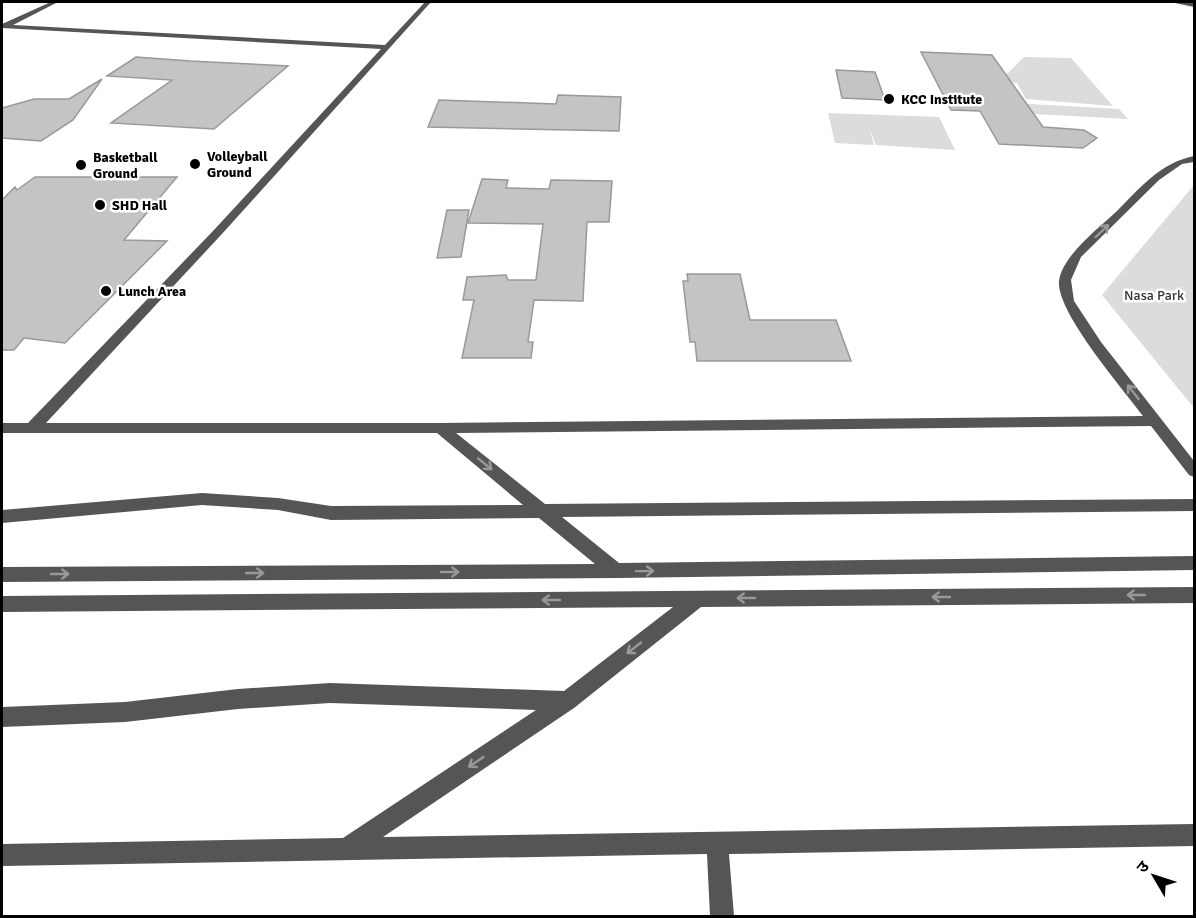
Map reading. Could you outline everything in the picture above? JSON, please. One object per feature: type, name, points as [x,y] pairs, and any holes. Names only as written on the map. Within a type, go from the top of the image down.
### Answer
[{"type":"street","points":[[2,27],[55,2]]},
{"type":"street","points":[[31,429],[217,233],[428,2]]},
{"type":"street","points":[[1173,2],[1194,5]]},
{"type":"street","points":[[2,27],[386,47]]},
{"type":"street","points":[[1194,159],[1179,162],[1156,178],[1076,256],[1065,280],[1068,301],[1096,345],[1194,471]]},
{"type":"street","points":[[2,428],[440,428],[1156,421]]},
{"type":"street","points":[[440,428],[616,571]]},
{"type":"street","points":[[2,518],[202,499],[278,504],[331,513],[1194,505]]},
{"type":"street","points":[[2,575],[616,571],[1194,563]]},
{"type":"street","points":[[2,604],[1194,595]]},
{"type":"street","points":[[348,848],[567,701],[697,599]]},
{"type":"street","points":[[2,717],[125,712],[238,699],[330,693],[567,701]]},
{"type":"street","points":[[2,855],[1194,835]]},
{"type":"street","points":[[717,843],[722,916]]},
{"type":"green space","points":[[1024,57],[1071,58],[1113,106],[1026,99],[1017,83],[997,81],[993,72],[1008,73]]},
{"type":"green space","points":[[994,102],[1119,109],[1128,119],[1000,112]]},
{"type":"green space","points":[[828,113],[939,117],[955,150],[876,145],[870,130],[874,145],[835,143]]},
{"type":"green space","name":"Nasa Park","points":[[1194,185],[1194,408],[1102,295]]},
{"type":"building","points":[[921,52],[992,55],[1043,127],[1084,130],[1097,138],[1083,148],[999,144],[980,111],[951,110]]},
{"type":"building","points":[[136,57],[288,66],[214,129],[111,123],[172,80],[107,76]]},
{"type":"building","points":[[836,70],[875,72],[885,100],[842,98]]},
{"type":"building","points":[[102,79],[73,120],[41,141],[2,138],[2,108],[34,99],[69,99]]},
{"type":"building","points":[[558,95],[621,97],[619,131],[428,127],[439,100],[556,104]]},
{"type":"building","points":[[35,177],[177,177],[124,240],[167,241],[65,343],[24,338],[14,350],[2,350],[2,200],[15,187],[17,190]]},
{"type":"building","points":[[482,179],[508,180],[506,188],[549,189],[551,180],[612,181],[609,222],[587,222],[583,301],[534,300],[528,342],[533,342],[531,358],[462,358],[474,300],[463,300],[467,277],[506,275],[508,280],[536,280],[543,224],[468,223]]},
{"type":"building","points":[[447,210],[469,210],[461,257],[437,258]]},
{"type":"building","points":[[687,274],[740,274],[750,320],[836,320],[851,361],[697,361],[695,342],[690,342],[683,281],[688,281]]},
{"type":"place","name":"KCC Institute","points":[[889,99]]},
{"type":"place","name":"Volleyball Ground","points":[[195,164]]},
{"type":"place","name":"Basketball Ground","points":[[81,165]]},
{"type":"place","name":"SHD Hall","points":[[100,205]]},
{"type":"place","name":"Lunch Area","points":[[106,291]]}]
